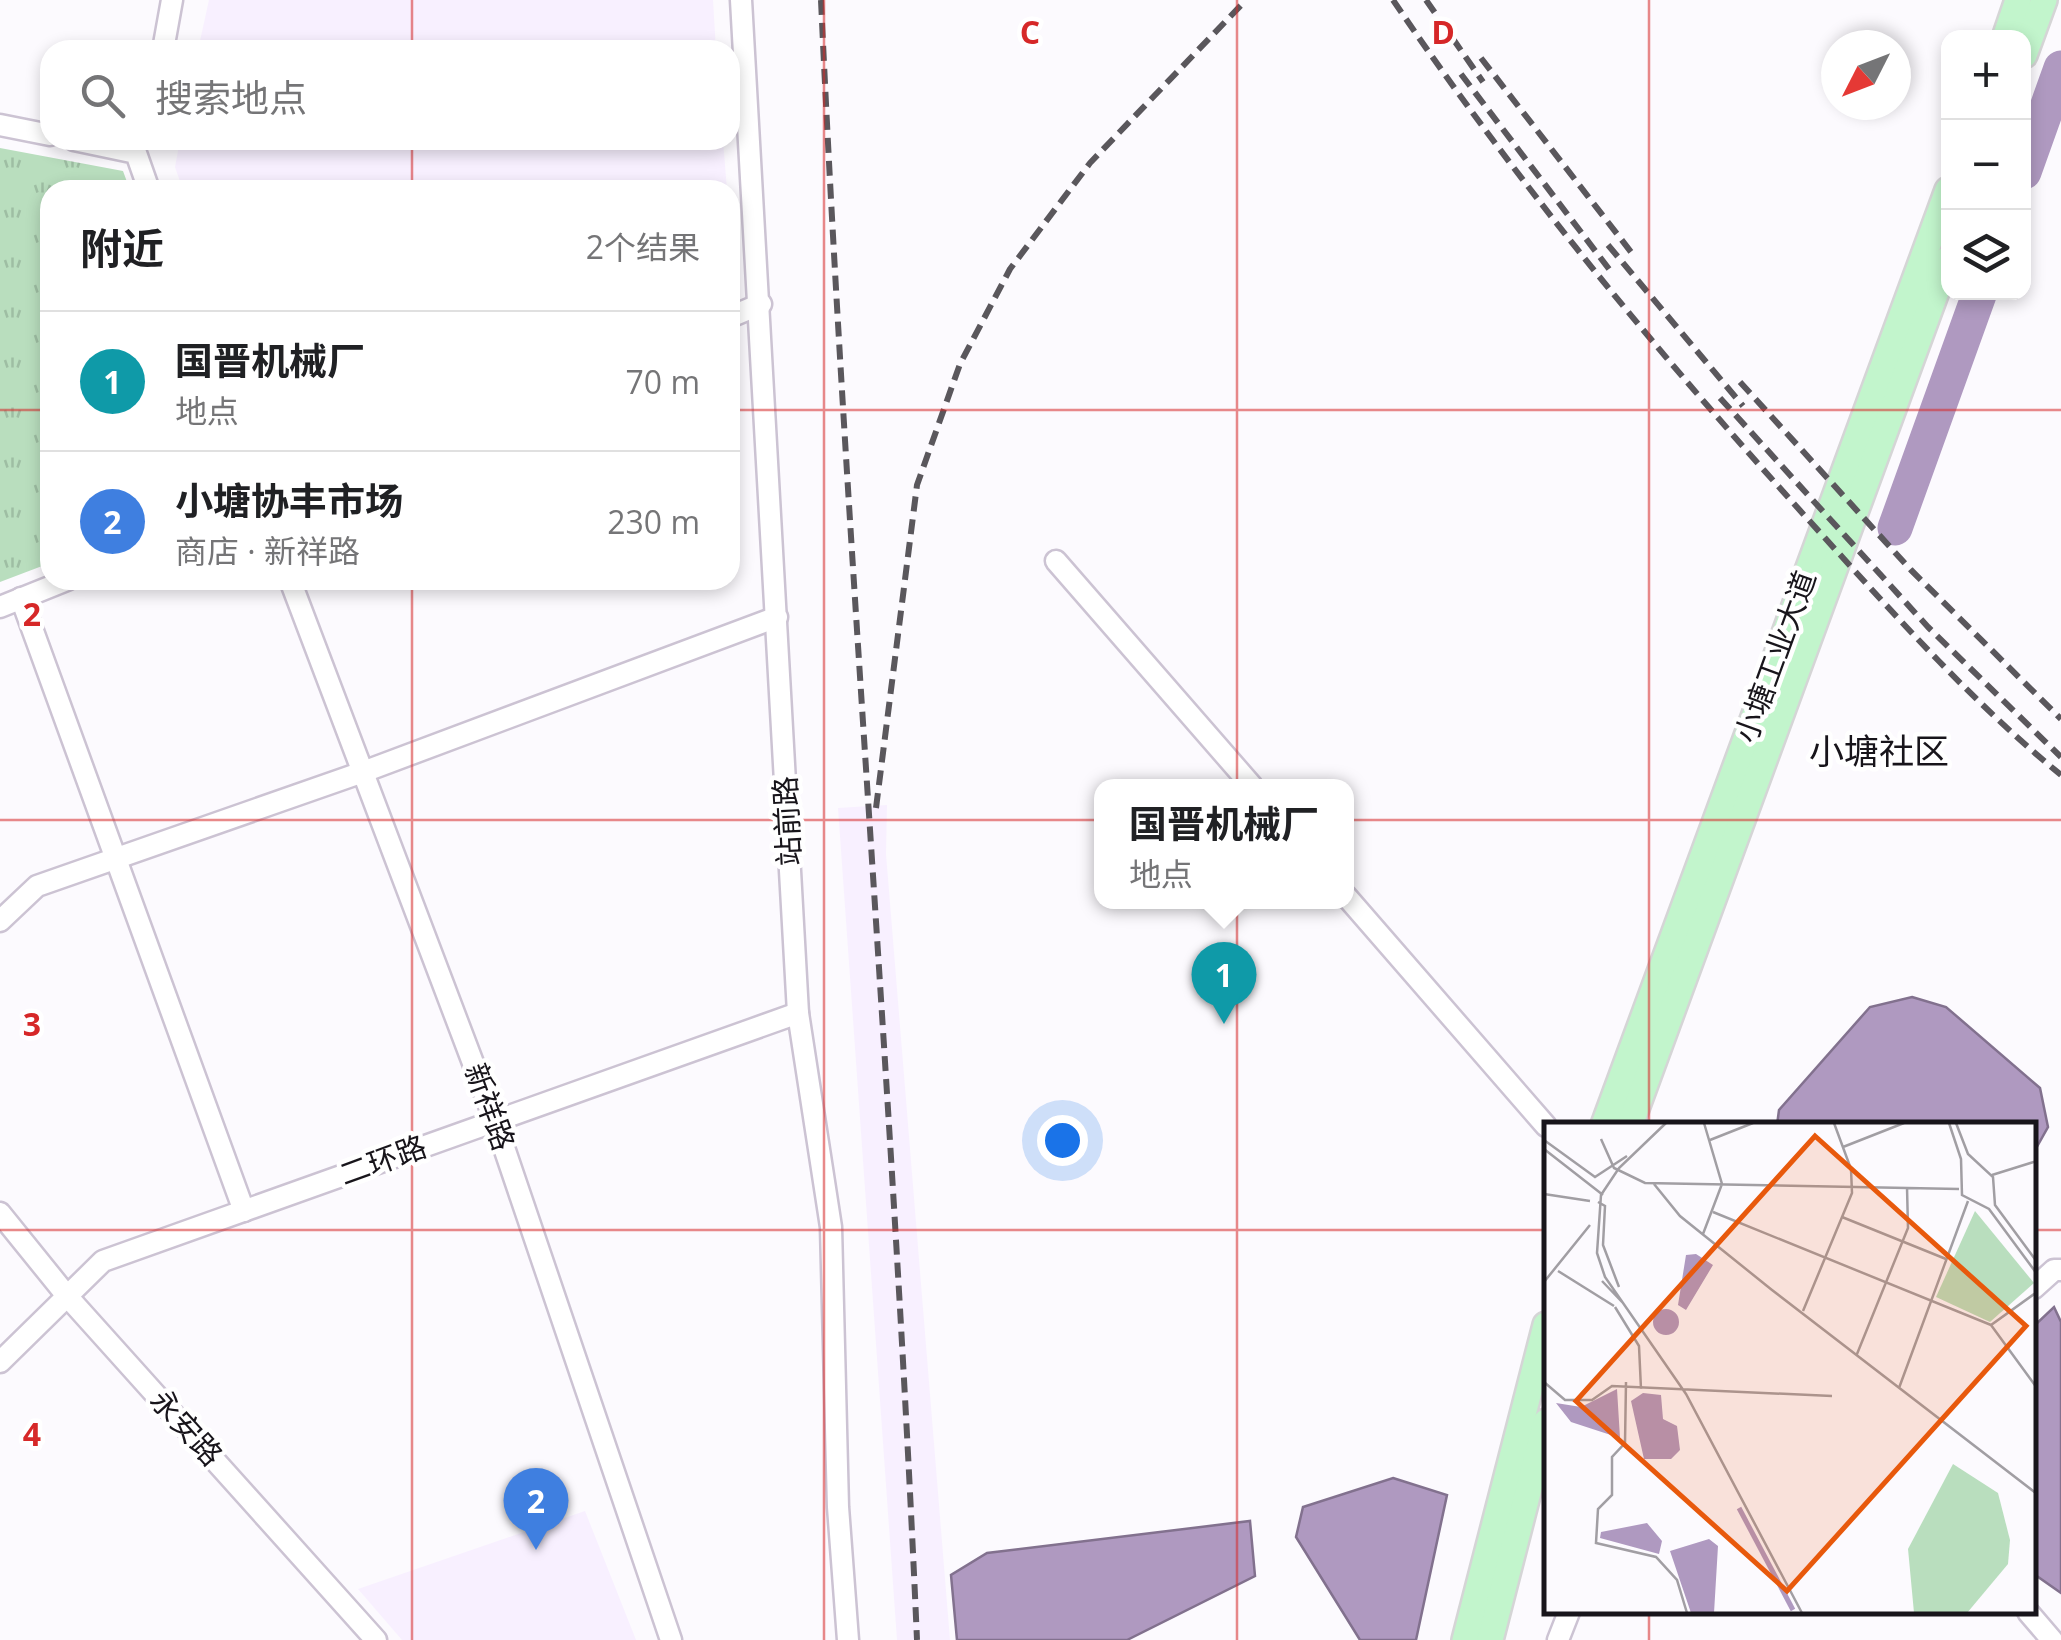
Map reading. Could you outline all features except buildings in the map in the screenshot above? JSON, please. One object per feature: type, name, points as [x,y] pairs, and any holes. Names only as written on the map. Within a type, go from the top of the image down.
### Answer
[{"type":"main road","points":[[2007,30],[2018,0]]},
{"type":"main road","points":[[2031,36],[2044,0]]},
{"type":"main road","name":"小塘工业大道","points":[[1605,1122],[1941,209]]},
{"type":"main road","name":"小塘工业大道","points":[[1631,1122],[1941,278]]},
{"type":"main road","points":[[1465,1640],[1544,1333]]},
{"type":"main road","points":[[1490,1640],[1544,1430]]},
{"type":"street","points":[[165,40],[172,0]]},
{"type":"street","name":"站前路","points":[[740,0],[761,304],[798,1012],[831,1227],[838,1507],[848,1640]]},
{"type":"street","points":[[0,125],[40,133]]},
{"type":"street","points":[[139,150],[147,180]]},
{"type":"street","points":[[740,312],[761,304]]},
{"type":"street","points":[[1056,561],[1246,779]]},
{"type":"street","points":[[0,606],[42,590]]},
{"type":"street","name":"新祥路","points":[[294,590],[495,1121],[670,1640]]},
{"type":"street","points":[[22,598],[244,1211]]},
{"type":"street","points":[[0,921],[38,886],[363,772],[778,617]]},
{"type":"street","points":[[1354,905],[1544,1124]]},
{"type":"street","name":"二环路","points":[[0,1362],[104,1261],[798,1012]]},
{"type":"street","name":"永安路","points":[[0,1213],[68,1296],[376,1640]]},
{"type":"street","points":[[2036,1286],[2054,1270],[2061,1270]]},
{"type":"street","points":[[1558,1640],[1569,1615]]},
{"type":"street","points":[[2031,1615],[2052,1640]]},
{"type":"shaded area","points":[[209,0],[713,0],[715,40],[200,40]]},
{"type":"shaded area","points":[[178,150],[724,150],[726,180],[180,180],[175,167]]},
{"type":"shaded area","points":[[887,805],[886,854],[950,1640],[897,1640],[838,808]]},
{"type":"shaded area","points":[[1912,997],[1946,1007],[2040,1088],[2048,1127],[2036,1148],[2036,1122],[1777,1122],[1779,1110],[1870,1007]]},
{"type":"shaded area","points":[[2054,1307],[2061,1322],[2061,1593],[2036,1575],[2036,1324]]},
{"type":"shaded area","points":[[1393,1478],[1447,1495],[1416,1640],[1360,1640],[1296,1537],[1303,1507]]},
{"type":"shaded area","points":[[585,1511],[636,1640],[402,1640],[358,1589]]},
{"type":"shaded area","points":[[1250,1521],[1255,1576],[1127,1640],[957,1640],[951,1575],[987,1553]]},
{"type":"green space","points":[[0,148],[123,171],[126,180],[40,180],[40,567],[0,582]]},
{"type":"waterway","points":[[2031,152],[2061,68]]},
{"type":"waterway","points":[[1895,528],[1977,300]]},
{"type":"railway","points":[[821,0],[917,1640]]},
{"type":"railway","points":[[876,808],[917,485],[960,364],[1010,269],[1090,163],[1246,0]]},
{"type":"railway","points":[[1393,0],[1539,200],[1696,392],[1928,650],[2061,775]]},
{"type":"railway","points":[[1426,0],[1483,82]]},
{"type":"railway","points":[[1481,58],[1631,252]]},
{"type":"railway","points":[[1461,74],[1609,269]]},
{"type":"railway","points":[[1608,245],[1743,406]]},
{"type":"railway","points":[[1740,382],[1911,570],[2061,719]]},
{"type":"railway","points":[[1720,398],[1928,627],[2061,757]]},
{"type":"place","name":"国晋机械厂","points":[[1224,1024]]},
{"type":"place","name":"小塘协丰市场","points":[[536,1550]]},
{"type":"district","name":"小塘社区","points":[[1879,752]]}]
